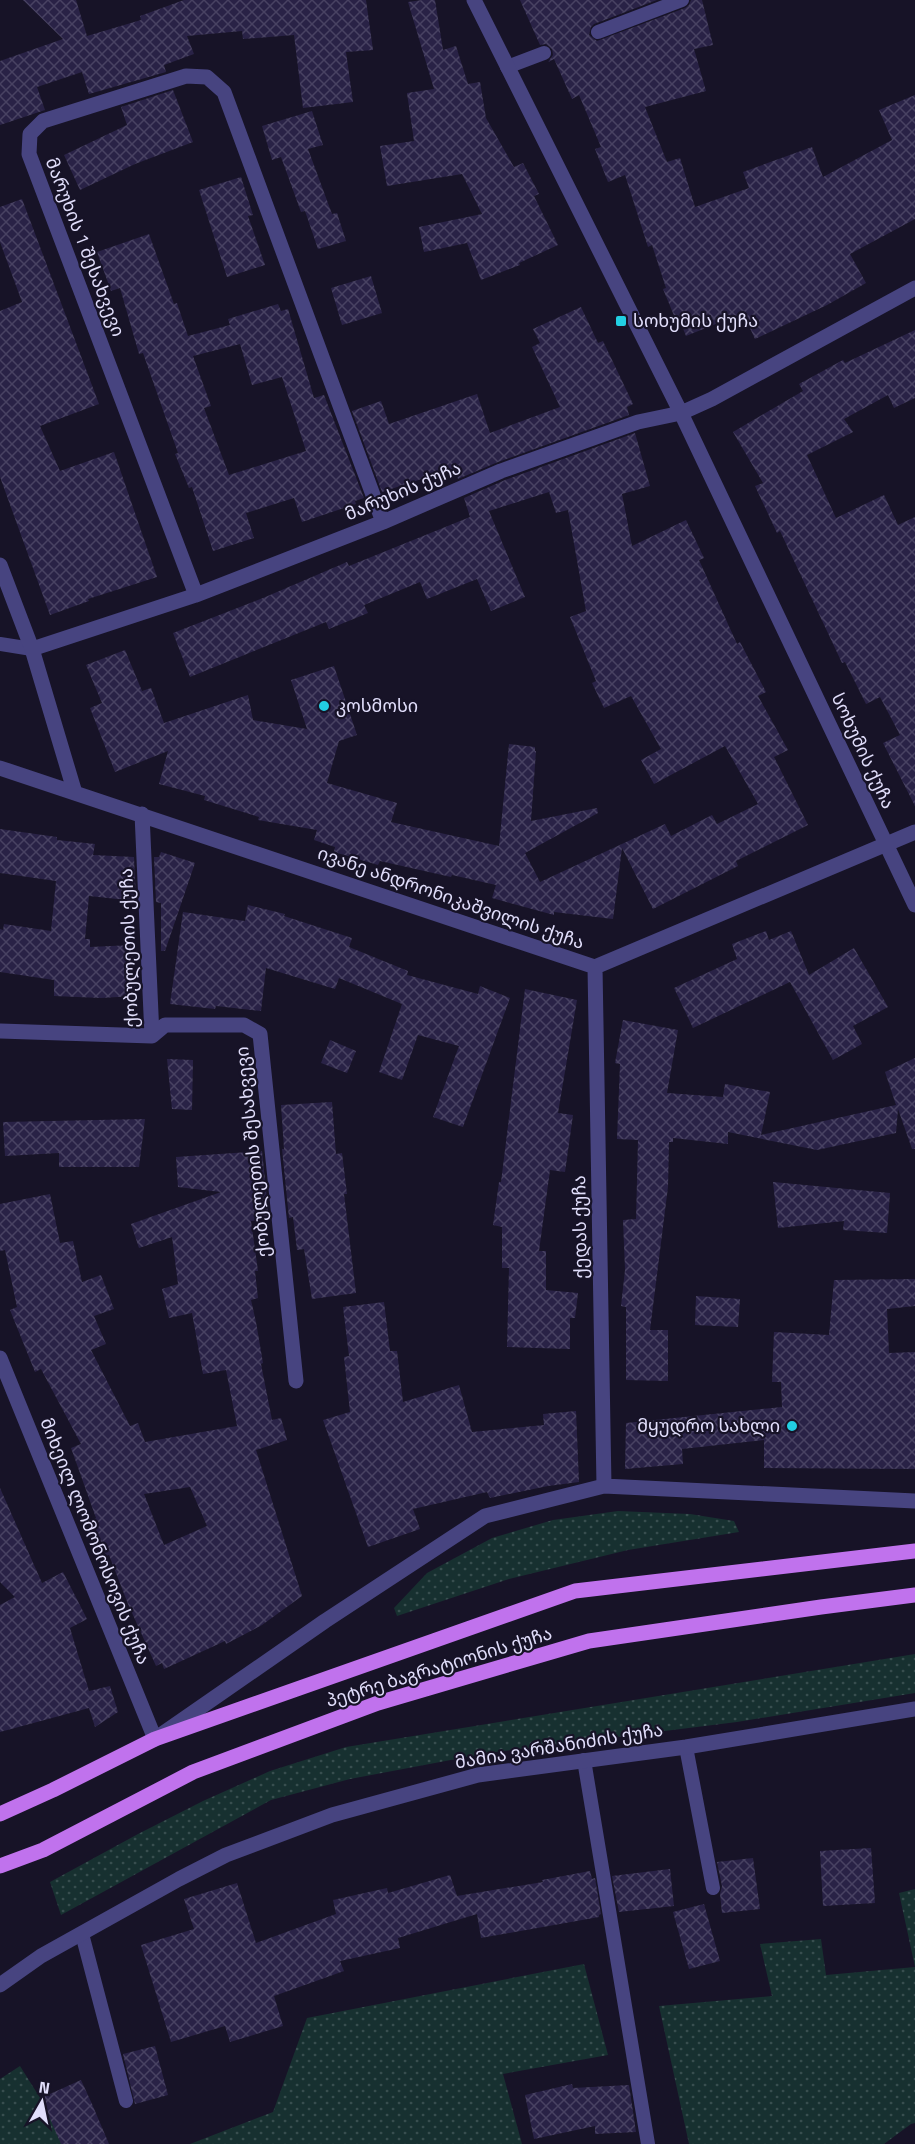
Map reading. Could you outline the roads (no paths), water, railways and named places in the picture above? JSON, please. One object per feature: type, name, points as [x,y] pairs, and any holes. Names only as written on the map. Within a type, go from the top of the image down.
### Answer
[{"type":"main road","name":"პეტრე ბაგრატიონის ქუჩა","points":[[0,1814],[154,1739],[575,1591],[915,1551]]},
{"type":"main road","name":"პეტრე ბაგრატიონის ქუჩა","points":[[0,1866],[43,1850],[193,1772],[389,1700],[589,1641],[915,1595]]},
{"type":"street","name":"სოხუმის ქუჩა","points":[[474,0],[681,413],[915,905]]},
{"type":"street","name":"მარუხის 1 შესახვევი","points":[[196,595],[29,154],[30,134],[43,121],[186,76],[207,77],[224,92],[383,522]]},
{"type":"street","name":"მარუხის ქუჩა","points":[[32,649],[196,595],[383,522],[501,471],[638,422],[681,413],[712,399],[915,288]]},
{"type":"street","points":[[0,565],[32,649],[75,793]]},
{"type":"street","name":"ივანე ანდრონიკაშვილის ქუჩა","points":[[0,768],[595,967],[915,832]]},
{"type":"street","name":"ქობულეთის ქუჩა","points":[[0,1031],[152,1036],[142,814]]},
{"type":"street","name":"ქედას ქუჩა","points":[[595,967],[604,1486]]},
{"type":"street","name":"ქობულეთის შესახვევი","points":[[152,1036],[165,1025],[244,1024],[260,1034],[296,1381]]},
{"type":"street","name":"მიხეილ ლომონოსოვის ქუჩა","points":[[0,1358],[154,1739]]},
{"type":"street","name":"პეტრე ბაგრატიონის ქუჩა","points":[[154,1739],[325,1621],[485,1516],[604,1486],[915,1501]]},
{"type":"street","name":"მამია ვარშანიძის ქუჩა","points":[[0,1985],[41,1956],[179,1879],[226,1855],[332,1815],[478,1775],[686,1747],[915,1709]]},
{"type":"lane","points":[[598,32],[682,0]]},
{"type":"lane","points":[[507,67],[544,53]]},
{"type":"lane","points":[[0,644],[32,649]]},
{"type":"lane","points":[[686,1747],[713,1888]]},
{"type":"lane","points":[[584,1760],[648,2144]]},
{"type":"lane","points":[[82,1934],[126,2101]]},
{"type":"place","name":"სოხუმის ქუჩა","points":[[621,321]]},
{"type":"place","name":"კოსმოსი","points":[[324,706]]},
{"type":"place","name":"მყუდრო სახლი","points":[[792,1426]]}]
